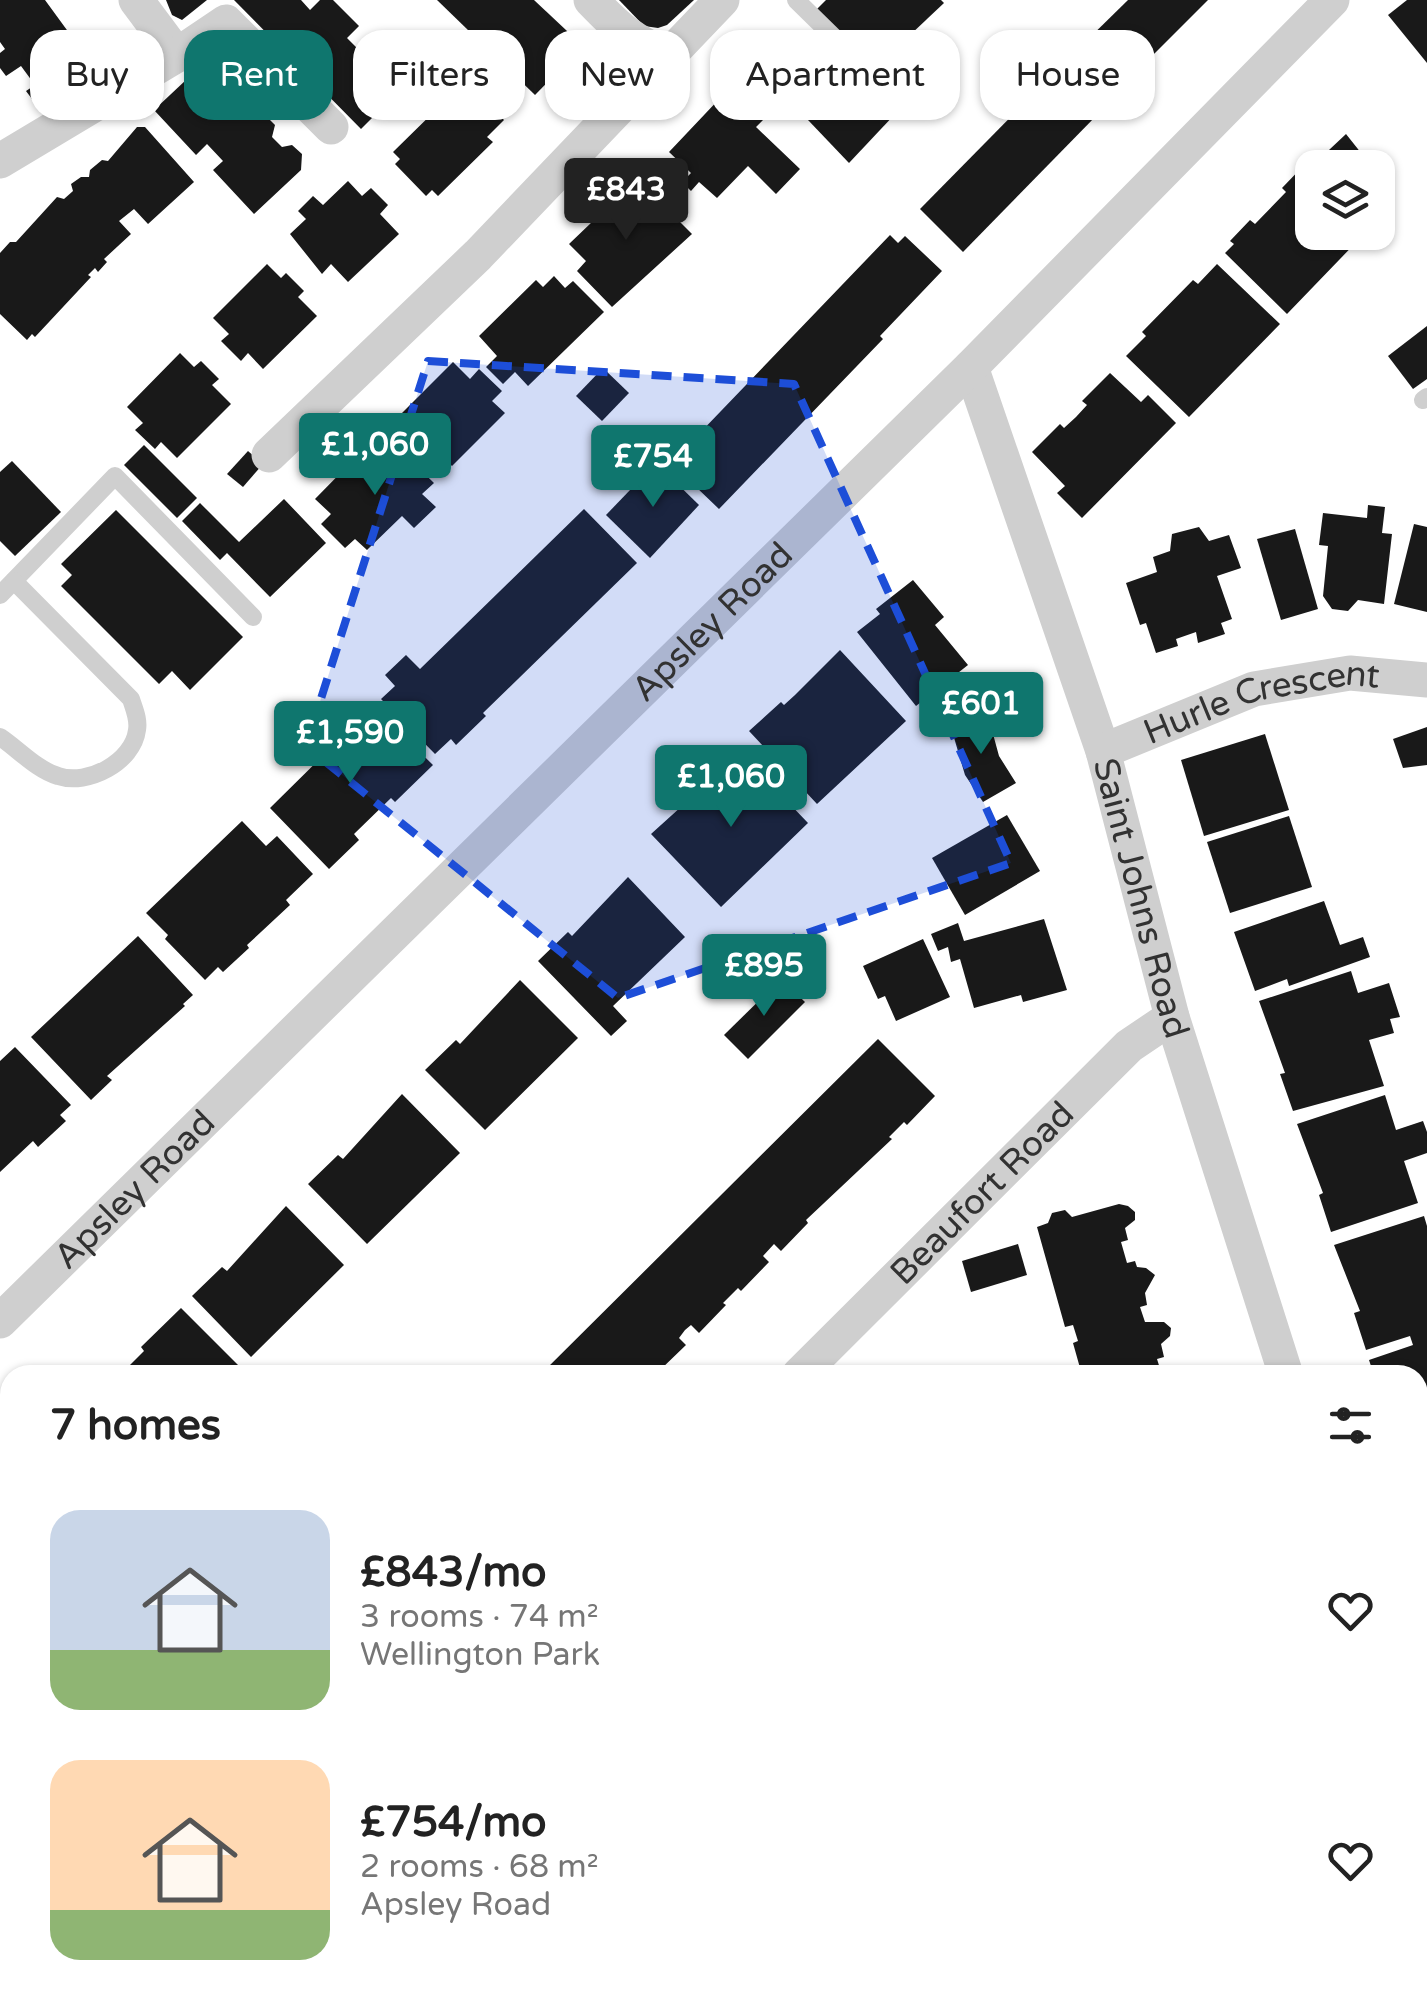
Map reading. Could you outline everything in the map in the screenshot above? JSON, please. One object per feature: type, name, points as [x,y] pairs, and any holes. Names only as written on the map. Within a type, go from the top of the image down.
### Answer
[{"type":"street","points":[[136,0],[177,55]]},
{"type":"street","points":[[591,0],[620,30]]},
{"type":"street","points":[[690,32],[722,0]]},
{"type":"street","name":"Apsley Road","points":[[0,1321],[972,367],[1332,0]]},
{"type":"street","points":[[0,160],[226,22],[331,128]]},
{"type":"street","points":[[269,455],[478,255],[606,120]]},
{"type":"street","name":"Saint Johns Road","points":[[972,367],[1102,751],[1172,1017],[1283,1365]]},
{"type":"street","name":"Hurle Crescent","points":[[1102,751],[1254,689],[1350,673],[1427,680]]},
{"type":"street","name":"Beaufort Road","points":[[808,1365],[1129,1046],[1172,1017]]},
{"type":"lane","points":[[796,0],[826,30]]},
{"type":"lane","points":[[0,736],[58,776],[81,780],[112,766],[134,743],[137,730],[131,699],[7,588],[115,476],[253,617]]},
{"type":"highlighted area","points":[[428,361],[794,384],[1011,863],[618,998],[306,746]]},
{"type":"building","points":[[0,0],[45,0],[67,30],[30,30],[30,78],[21,66],[6,76],[0,68],[0,53],[5,49],[0,42]]},
{"type":"building","points":[[166,0],[207,0],[182,20],[172,15]]},
{"type":"building","points":[[234,0],[301,0],[310,10],[320,0],[333,0],[359,26],[347,38],[353,44],[353,120],[370,120],[361,129],[333,101],[333,30],[264,30]]},
{"type":"building","points":[[437,0],[534,0],[566,30],[545,30],[545,85],[535,95],[525,85],[525,30],[468,30]]},
{"type":"building","points":[[619,0],[694,0],[667,25],[658,28],[644,26]]},
{"type":"building","points":[[826,0],[944,3],[915,30],[837,30],[817,9]]},
{"type":"building","points":[[1128,0],[1208,0],[1155,53],[1155,30],[1097,30]]},
{"type":"building","points":[[1407,0],[1427,0],[1427,63],[1388,15]]},
{"type":"building","points":[[184,82],[184,120],[270,120],[275,125],[272,137],[282,147],[292,145],[302,154],[301,170],[254,214],[213,170],[223,161],[207,144],[196,155],[163,120],[164,101]]},
{"type":"building","points":[[710,109],[710,120],[763,120],[756,127],[800,169],[776,194],[748,166],[717,198],[699,182],[691,191],[682,182],[691,173],[669,152]]},
{"type":"building","points":[[426,120],[504,120],[487,137],[493,142],[438,196],[432,190],[426,196],[395,164],[400,159],[393,152]]},
{"type":"building","points":[[808,120],[889,120],[849,163]]},
{"type":"building","points":[[1008,120],[1092,120],[963,252],[920,209]]},
{"type":"building","points":[[137,127],[145,127],[194,182],[148,224],[134,209],[119,221],[131,234],[104,259],[107,262],[98,272],[95,268],[88,275],[91,277],[35,337],[32,334],[27,340],[0,314],[0,253],[10,242],[16,242],[57,197],[64,199],[73,191],[71,184],[89,177],[90,170],[102,160],[108,161]]},
{"type":"building","points":[[1346,134],[1359,150],[1329,150]]},
{"type":"building","points":[[1295,174],[1295,250],[1349,250],[1287,314],[1225,253],[1234,244],[1230,241],[1250,220],[1255,224],[1286,192],[1282,188]]},
{"type":"building","points":[[348,181],[362,196],[371,188],[388,205],[380,214],[399,234],[348,282],[331,264],[322,274],[290,234],[306,219],[298,211],[313,196],[323,205]]},
{"type":"building","points":[[620,186],[637,204],[650,192],[692,234],[612,307],[577,271],[586,261],[569,244]]},
{"type":"building","points":[[890,235],[898,243],[905,236],[942,271],[880,336],[883,339],[719,509],[671,463]]},
{"type":"building","points":[[267,264],[281,278],[286,273],[304,291],[298,297],[317,316],[263,369],[248,353],[241,361],[221,341],[229,334],[213,318]]},
{"type":"building","points":[[1217,264],[1280,324],[1189,417],[1126,356],[1146,336],[1142,332],[1193,280],[1198,284]]},
{"type":"building","points":[[554,276],[565,288],[573,281],[604,312],[528,386],[515,372],[503,384],[486,367],[497,356],[479,336],[536,280],[543,287]]},
{"type":"building","points":[[1427,326],[1427,379],[1413,389],[1388,356]]},
{"type":"building","points":[[180,353],[194,367],[201,361],[219,379],[212,385],[231,404],[177,458],[161,442],[155,449],[135,430],[143,423],[127,407]]},
{"type":"building","points":[[453,362],[470,379],[479,369],[502,391],[492,401],[505,413],[452,466],[440,454],[431,464],[407,440],[416,430],[400,415]]},
{"type":"building","points":[[603,368],[629,393],[602,421],[576,396]]},
{"type":"building","points":[[1110,373],[1141,402],[1148,395],[1176,423],[1082,518],[1057,493],[1065,486],[1032,452],[1060,424],[1064,428],[1076,417],[1087,405],[1082,401]]},
{"type":"building","points":[[144,445],[197,498],[177,518],[124,465]]},
{"type":"building","points":[[367,446],[385,463],[399,449],[434,483],[422,494],[436,507],[414,528],[402,516],[367,550],[355,539],[345,548],[321,524],[331,514],[315,499]]},
{"type":"building","points":[[248,451],[263,464],[243,487],[227,474]]},
{"type":"building","points":[[12,461],[61,512],[15,556],[0,541],[0,472]]},
{"type":"building","points":[[656,463],[699,505],[650,558],[606,515]]},
{"type":"building","points":[[284,499],[326,543],[270,597],[227,553],[220,560],[182,521],[200,503],[239,542]]},
{"type":"building","points":[[1368,505],[1385,507],[1382,533],[1392,534],[1384,604],[1358,600],[1348,611],[1332,609],[1323,596],[1328,546],[1319,545],[1323,513],[1367,518]]},
{"type":"building","points":[[584,509],[637,563],[483,713],[486,716],[456,745],[451,739],[435,754],[381,699],[395,686],[385,675],[406,655],[420,669]]},
{"type":"building","points":[[116,510],[243,637],[190,690],[172,671],[159,684],[61,586],[72,575],[61,564]]},
{"type":"building","points":[[1414,524],[1427,527],[1427,612],[1394,604]]},
{"type":"building","points":[[1199,527],[1209,541],[1229,535],[1241,568],[1217,576],[1232,619],[1221,623],[1225,634],[1198,643],[1196,632],[1176,639],[1178,646],[1156,653],[1146,623],[1140,625],[1126,583],[1157,572],[1153,557],[1170,551],[1172,534]]},
{"type":"building","points":[[1295,529],[1318,609],[1281,620],[1257,539]]},
{"type":"building","points":[[913,580],[944,617],[935,625],[968,665],[916,706],[857,632],[880,614],[876,609]]},
{"type":"building","points":[[840,650],[906,721],[817,804],[749,731],[781,702],[784,705]]},
{"type":"building","points":[[375,708],[433,765],[354,834],[359,840],[329,869],[270,808],[348,731],[345,728],[359,715],[363,720]]},
{"type":"building","points":[[987,712],[999,756],[1016,783],[983,802],[965,775],[950,724]]},
{"type":"building","points":[[1427,727],[1427,765],[1403,768],[1393,739]]},
{"type":"building","points":[[1265,734],[1289,810],[1204,836],[1181,760]]},
{"type":"building","points":[[740,752],[808,823],[721,907],[651,834],[682,806],[687,810],[716,783],[712,779]]},
{"type":"building","points":[[1007,815],[1040,871],[965,915],[932,858]]},
{"type":"building","points":[[1289,816],[1312,887],[1230,913],[1207,842]]},
{"type":"building","points":[[242,821],[266,846],[277,836],[313,874],[286,900],[290,905],[247,945],[249,948],[223,972],[218,967],[205,980],[146,913]]},
{"type":"building","points":[[628,877],[685,937],[613,1006],[627,1021],[611,1036],[538,961],[568,932],[572,936]]},
{"type":"building","points":[[1324,901],[1340,945],[1363,937],[1370,957],[1289,986],[1287,979],[1255,991],[1234,932]]},
{"type":"building","points":[[1044,919],[1067,990],[1023,1002],[1021,995],[974,1008],[960,959],[951,962],[948,947],[938,951],[931,934],[958,923],[964,941]]},
{"type":"building","points":[[138,936],[193,995],[107,1076],[112,1080],[91,1100],[31,1037]]},
{"type":"building","points":[[923,939],[950,997],[896,1021],[885,996],[878,999],[863,966]]},
{"type":"building","points":[[1351,971],[1358,993],[1389,983],[1400,1017],[1390,1019],[1394,1033],[1369,1040],[1384,1086],[1293,1111],[1280,1074],[1285,1073],[1259,1001]]},
{"type":"building","points":[[781,979],[805,1002],[748,1059],[724,1035]]},
{"type":"building","points":[[520,980],[578,1038],[485,1130],[425,1070],[456,1040],[460,1044]]},
{"type":"building","points":[[878,1039],[935,1096],[806,1220],[808,1223],[781,1251],[774,1244],[763,1256],[769,1262],[741,1291],[738,1288],[723,1303],[726,1305],[699,1333],[691,1325],[685,1330],[679,1338],[686,1345],[665,1365],[550,1365]]},
{"type":"building","points":[[15,1047],[71,1105],[60,1115],[66,1121],[38,1147],[33,1141],[0,1172],[0,1061]]},
{"type":"building","points":[[402,1094],[460,1153],[367,1244],[308,1184],[338,1155],[343,1159]]},
{"type":"building","points":[[1385,1095],[1396,1130],[1423,1121],[1427,1132],[1427,1153],[1404,1161],[1418,1203],[1331,1232],[1319,1195],[1323,1193],[1297,1124]]},
{"type":"building","points":[[1119,1204],[1135,1212],[1135,1220],[1125,1228],[1128,1240],[1121,1242],[1127,1263],[1135,1261],[1137,1267],[1155,1275],[1145,1293],[1147,1305],[1140,1307],[1145,1322],[1164,1322],[1171,1328],[1170,1336],[1161,1344],[1164,1357],[1157,1359],[1159,1365],[1079,1365],[1073,1343],[1078,1341],[1073,1325],[1065,1327],[1037,1227],[1048,1223],[1052,1213],[1065,1210],[1072,1217]]},
{"type":"building","points":[[286,1206],[344,1265],[251,1357],[192,1296],[222,1267],[227,1271]]},
{"type":"building","points":[[1424,1216],[1427,1365],[1371,1365],[1369,1360],[1413,1345],[1410,1336],[1366,1350],[1354,1313],[1360,1311],[1334,1245]]},
{"type":"building","points":[[1018,1244],[1027,1275],[971,1292],[962,1261]]},
{"type":"building","points":[[181,1308],[238,1365],[130,1365],[144,1351],[141,1347]]}]
